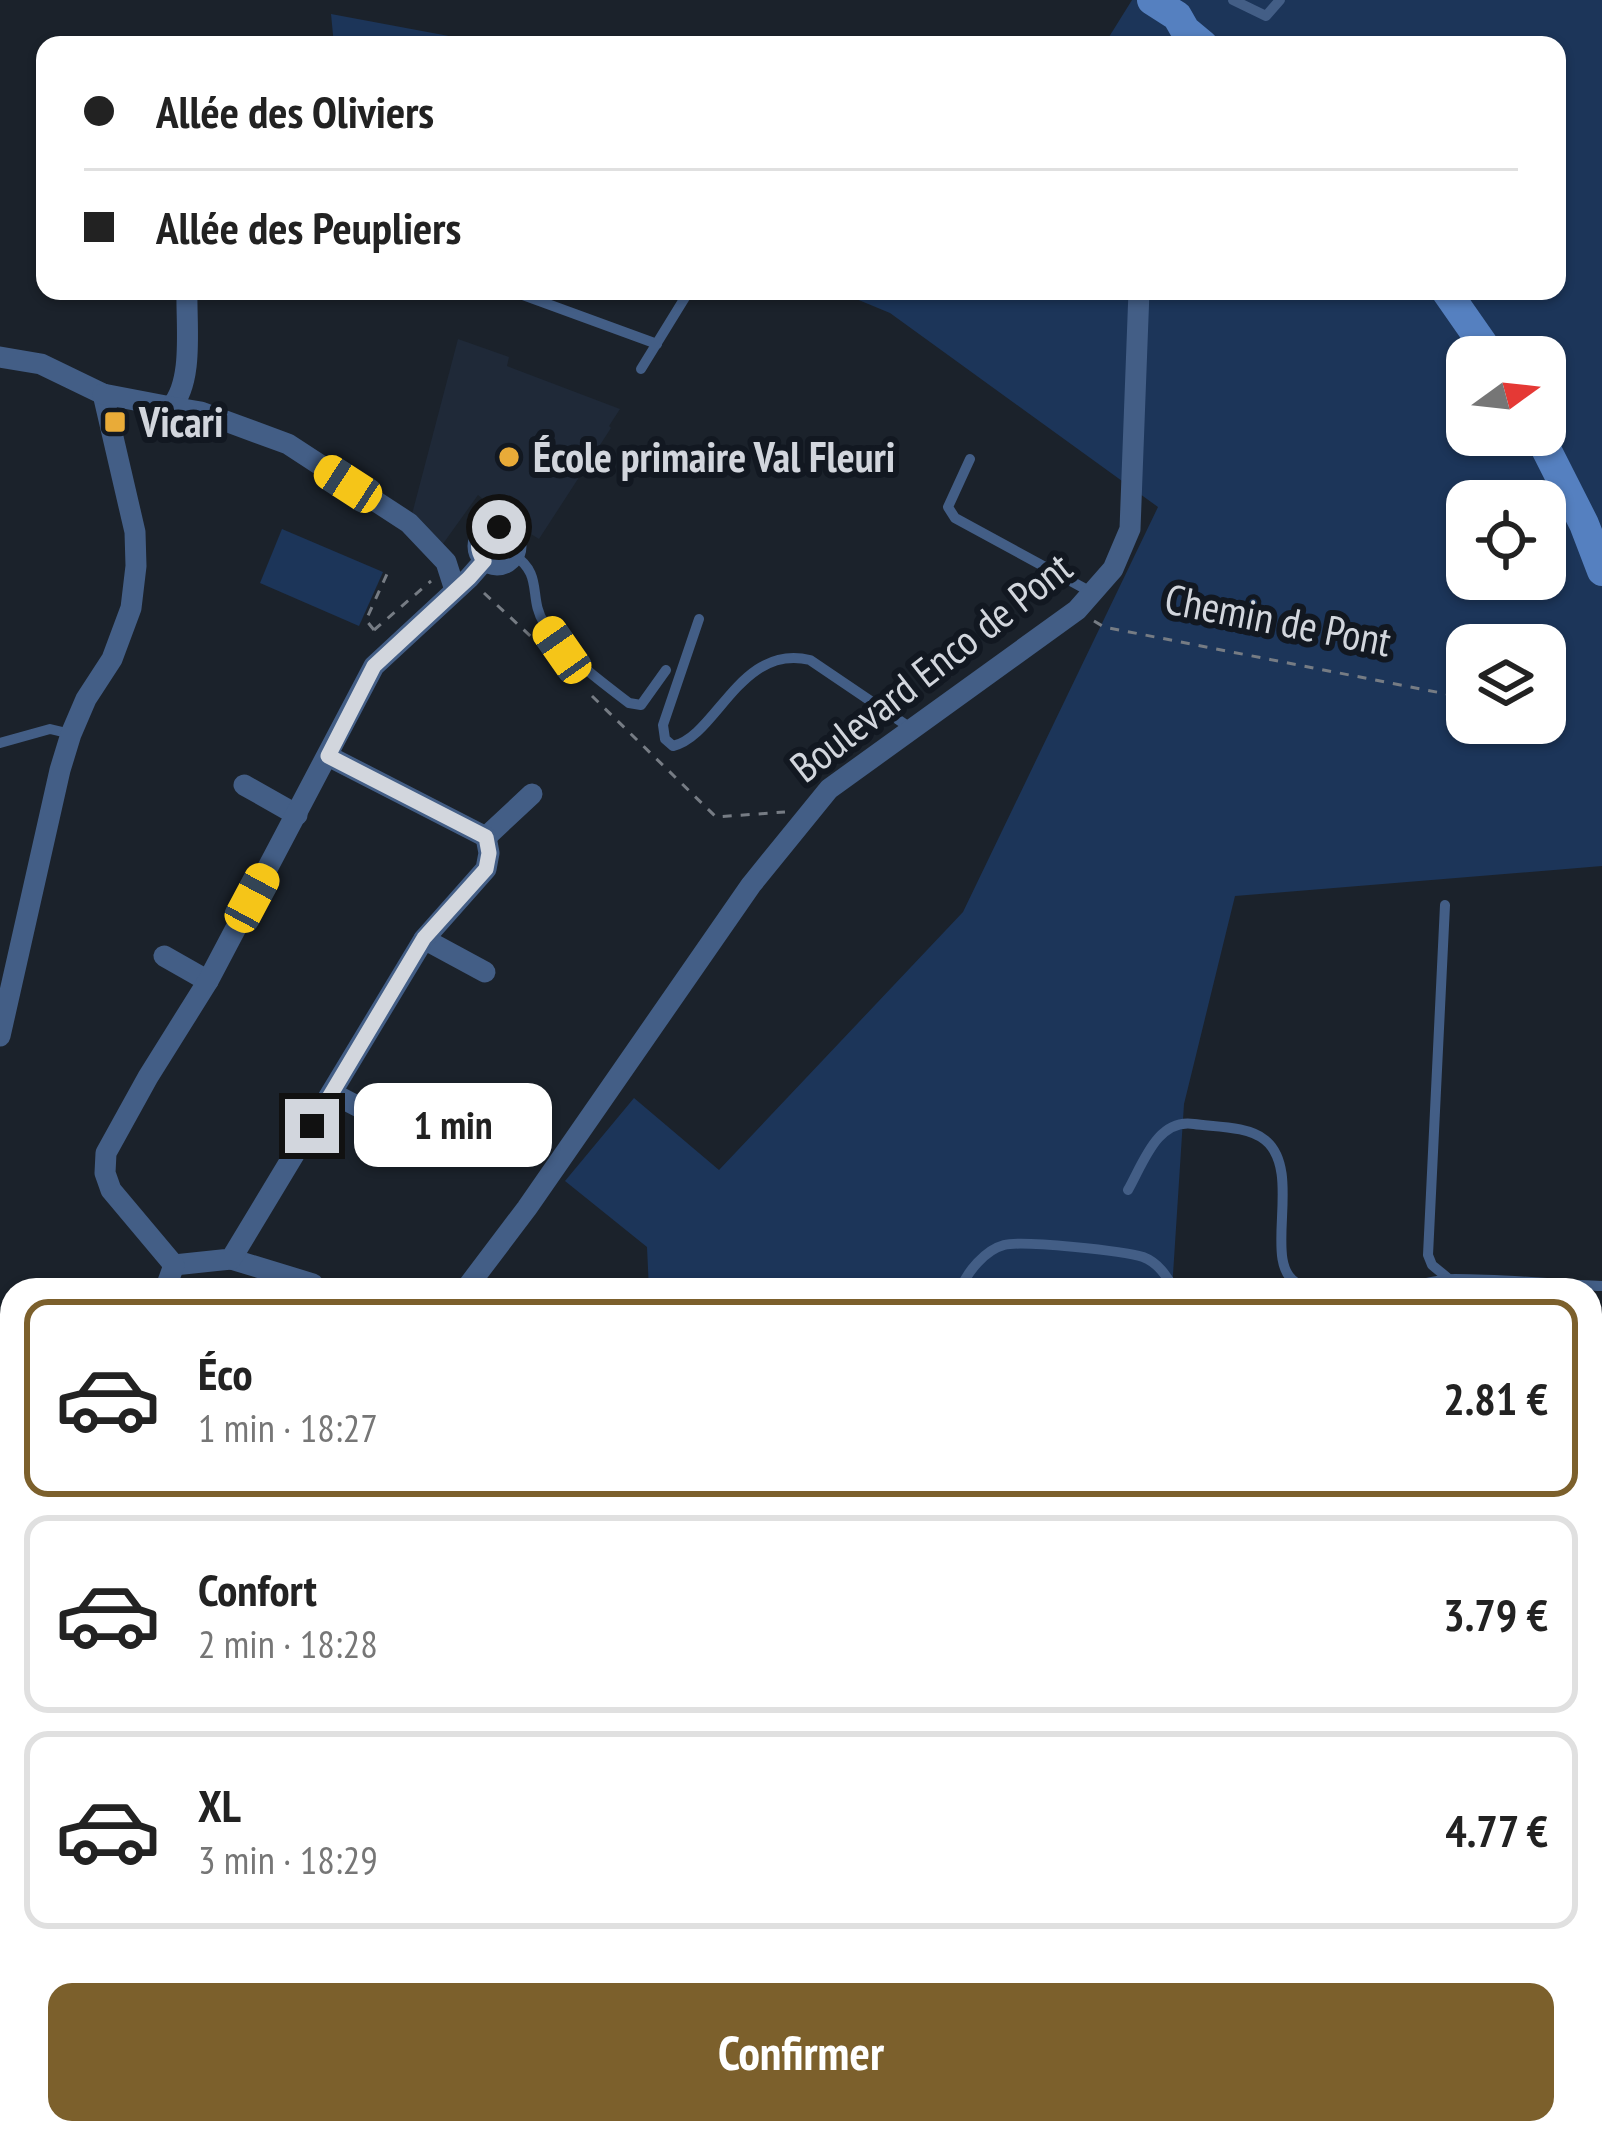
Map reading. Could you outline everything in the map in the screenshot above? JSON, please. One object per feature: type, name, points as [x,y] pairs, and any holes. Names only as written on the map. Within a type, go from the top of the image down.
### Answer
[{"type":"main road","points":[[1124,0],[1191,36]]},
{"type":"main road","points":[[1152,0],[1177,16],[1193,36]]},
{"type":"main road","points":[[1453,300],[1478,336]]},
{"type":"main road","points":[[1550,456],[1602,572]]},
{"type":"street","points":[[171,407],[178,400],[185,375],[187,300]]},
{"type":"street","name":"Boulevard Enco de Pont","points":[[474,1278],[751,885],[829,789],[1085,602],[1113,569],[1130,529],[1139,300]]},
{"type":"street","points":[[0,357],[41,364],[103,394],[201,412],[288,445],[409,523],[446,562],[455,590]]},
{"type":"street","points":[[0,1036],[71,734],[112,659],[131,608],[136,532],[103,394]]},
{"type":"street","points":[[490,528],[512,534],[514,555],[507,562],[484,561],[478,538],[490,528]]},
{"type":"street","points":[[174,1265],[110,1190],[106,1154],[208,981],[374,666],[484,561]]},
{"type":"street","points":[[328,756],[486,837]]},
{"type":"street","points":[[244,785],[297,815]]},
{"type":"street","points":[[486,837],[532,794]]},
{"type":"street","points":[[231,1259],[424,938],[486,869],[486,837]]},
{"type":"street","points":[[424,938],[484,972]]},
{"type":"street","points":[[164,956],[208,981]]},
{"type":"street","points":[[332,1093],[401,1129]]},
{"type":"street","points":[[174,1265],[231,1259],[262,1278]]},
{"type":"street","points":[[169,1278],[174,1265]]},
{"type":"lane","points":[[1233,0],[1266,16],[1280,0]]},
{"type":"lane","points":[[537,300],[657,344]]},
{"type":"lane","points":[[641,369],[684,300]]},
{"type":"lane","points":[[970,459],[948,507],[955,518],[1085,602]]},
{"type":"lane","points":[[514,555],[532,573],[540,617],[562,650],[629,704],[641,705],[666,670]]},
{"type":"lane","points":[[699,619],[663,725],[665,740],[673,746],[688,742],[749,676],[765,665],[800,657],[912,729]]},
{"type":"lane","points":[[0,743],[50,729],[71,734]]},
{"type":"lane","points":[[1445,905],[1428,1255],[1447,1278]]},
{"type":"lane","points":[[1128,1190],[1165,1130],[1184,1122],[1253,1133],[1267,1141],[1283,1172],[1282,1257],[1290,1278]]},
{"type":"lane","points":[[965,1278],[985,1255],[1002,1245],[1026,1243],[1144,1258],[1167,1278]]},
{"type":"path","points":[[387,574],[366,620],[390,651]]},
{"type":"path","points":[[492,600],[537,643]]},
{"type":"path","name":"Chemin de Pont","points":[[1085,602],[1104,627],[1446,694]]},
{"type":"path","points":[[586,690],[716,817],[781,812],[805,817]]},
{"type":"shaded area","points":[[1132,0],[1602,0],[1602,866],[1235,896],[1184,1104],[1173,1278],[648,1278],[647,1247],[565,1181],[634,1098],[719,1170],[963,912],[1158,507],[890,313],[859,300],[1566,300],[1566,36],[1110,36]]},
{"type":"shaded area","points":[[331,14],[449,36],[333,36]]},
{"type":"shaded area","name":"École primaire Val Fleuri","points":[[458,339],[509,357],[507,366],[620,409],[539,539],[478,495],[440,548],[411,518]]},
{"type":"shaded area","points":[[282,529],[383,572],[359,626],[260,583]]},
{"type":"place","name":"Vicari","points":[[115,422]]},
{"type":"place","name":"École primaire Val Fleuri","points":[[509,457]]},
{"type":"route","points":[[312,1126],[424,938],[486,869],[489,853],[486,837],[328,756],[374,666],[469,578],[484,561],[478,538],[499,527]]}]
